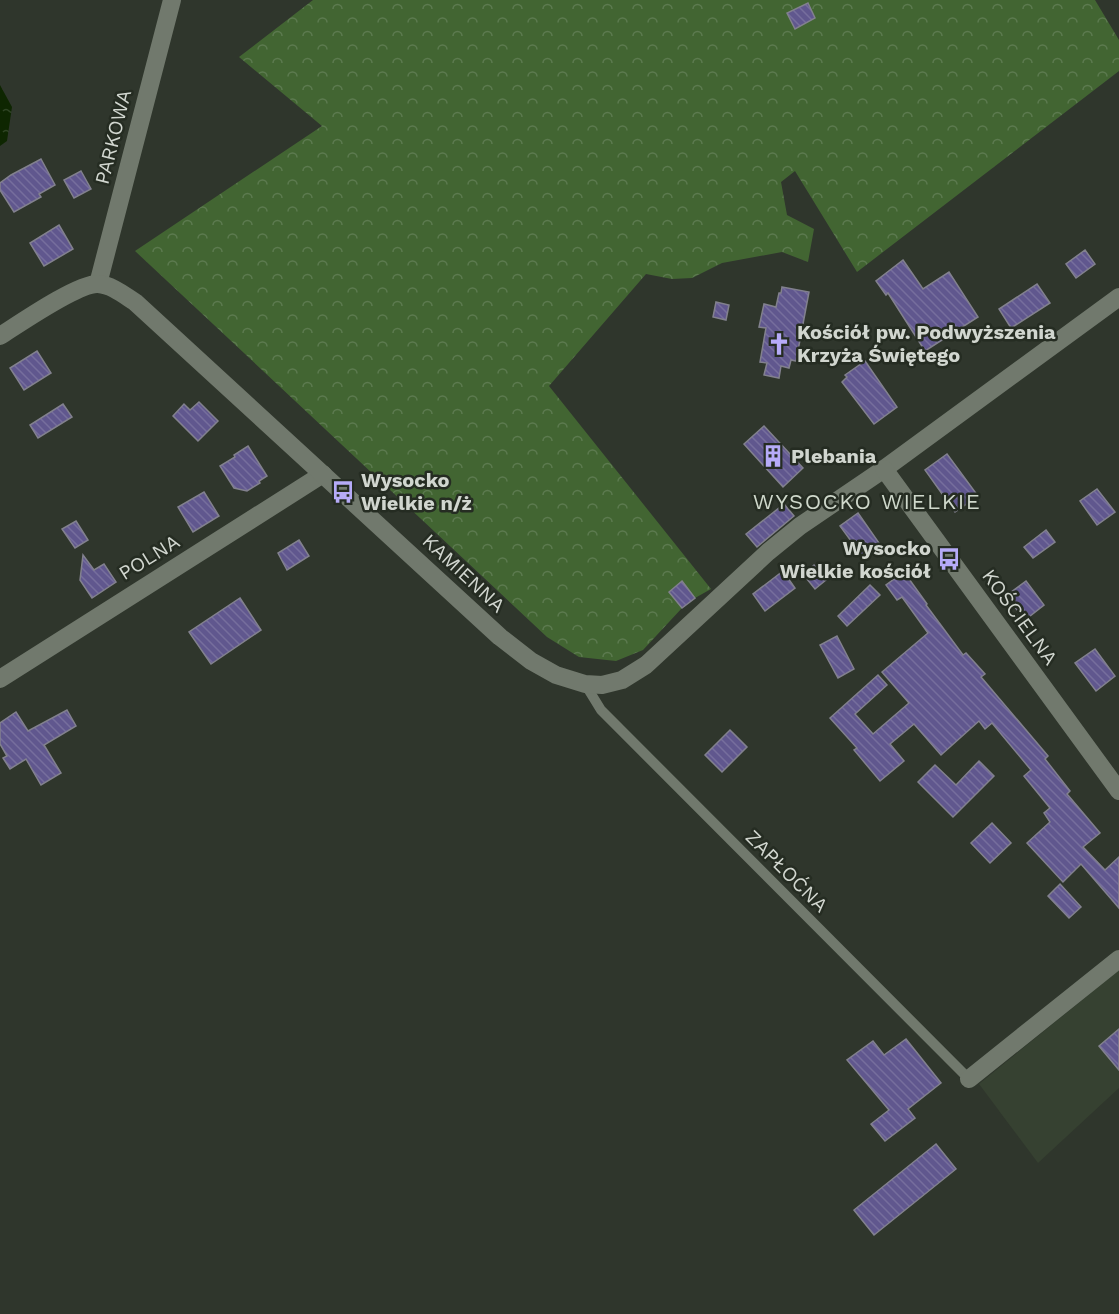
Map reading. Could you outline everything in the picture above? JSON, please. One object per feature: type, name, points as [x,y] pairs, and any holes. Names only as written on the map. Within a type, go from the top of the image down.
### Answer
[{"type":"street","name":"PARKOWA","points":[[98,284],[172,0]]},
{"type":"street","points":[[0,336],[84,286],[98,284]]},
{"type":"street","name":"KAMIENNA","points":[[98,284],[119,291],[135,302],[500,637],[531,661],[556,675],[585,684],[602,685],[622,680],[646,665],[768,552],[800,526],[884,469],[1119,297]]},
{"type":"street","name":"KOŚCIELNA","points":[[884,469],[1119,791]]},
{"type":"street","name":"POLNA","points":[[0,679],[323,474]]},
{"type":"street","points":[[969,1078],[1116,966]]},
{"type":"lane","name":"ZAPŁOĆNA","points":[[585,684],[601,710],[969,1078]]},
{"type":"shaded area","points":[[1119,970],[1119,1088],[1038,1163],[979,1084]]},
{"type":"green space","points":[[313,0],[1095,0],[1119,40],[1119,71],[857,272],[795,171],[781,182],[787,215],[814,229],[808,262],[782,252],[722,263],[692,278],[672,279],[646,274],[549,386],[711,589],[682,608],[643,650],[616,661],[579,657],[547,637],[135,251],[322,126],[239,57]]},
{"type":"water","points":[[0,85],[12,107],[7,141],[0,146]]},
{"type":"building","points":[[808,3],[815,18],[795,29],[787,13]]},
{"type":"building","points":[[41,159],[55,185],[39,194],[41,197],[14,212],[0,190],[0,183]]},
{"type":"building","points":[[81,171],[91,189],[74,198],[64,180]]},
{"type":"building","points":[[59,225],[73,249],[44,266],[30,243]]},
{"type":"building","points":[[1085,250],[1095,264],[1076,278],[1066,264]]},
{"type":"building","points":[[903,260],[923,289],[949,272],[978,317],[925,351],[888,293],[886,295],[876,281]]},
{"type":"building","points":[[1037,284],[1050,303],[1011,328],[999,309]]},
{"type":"building","name":"Kościół pw. Podwyższenia Krzyża Świętego","points":[[782,287],[809,292],[796,361],[791,360],[789,368],[781,366],[779,378],[764,375],[767,363],[760,362],[766,328],[759,327],[764,304],[776,307]]},
{"type":"building","points":[[716,302],[729,305],[726,320],[713,317]]},
{"type":"building","points":[[37,351],[51,373],[24,390],[10,368]]},
{"type":"building","points":[[865,361],[897,407],[874,424],[842,382],[847,377],[845,375]]},
{"type":"building","points":[[199,402],[218,421],[198,441],[173,416],[184,404],[190,410]]},
{"type":"building","points":[[63,404],[72,417],[38,438],[30,425]]},
{"type":"building","name":"Plebania","points":[[764,426],[803,468],[783,487],[744,444]]},
{"type":"building","points":[[248,446],[267,476],[247,491],[234,488],[220,466]]},
{"type":"building","points":[[947,454],[978,496],[955,512],[925,470]]},
{"type":"building","points":[[1097,489],[1115,512],[1097,525],[1080,501]]},
{"type":"building","points":[[204,492],[219,516],[193,532],[178,507]]},
{"type":"building","points":[[784,504],[794,516],[757,547],[746,534]]},
{"type":"building","points":[[858,513],[879,543],[862,556],[840,526]]},
{"type":"building","points":[[76,521],[88,540],[75,548],[62,529]]},
{"type":"building","points":[[1046,530],[1055,542],[1033,558],[1024,547]]},
{"type":"building","points":[[299,540],[309,556],[287,570],[278,553]]},
{"type":"building","points":[[83,555],[94,570],[104,564],[116,582],[92,598],[80,580]]},
{"type":"building","points":[[814,565],[826,580],[815,589],[803,574]]},
{"type":"building","points":[[783,571],[795,588],[765,611],[753,594]]},
{"type":"building","points":[[904,572],[963,655],[966,653],[985,674],[981,677],[1048,756],[1045,759],[1070,791],[1067,794],[1100,833],[1083,847],[1105,870],[1119,857],[1119,908],[1081,864],[1063,882],[1027,843],[1050,822],[1044,813],[1050,808],[1024,776],[1031,770],[992,723],[985,729],[979,721],[941,755],[914,724],[890,744],[904,761],[880,781],[854,750],[857,748],[830,718],[878,675],[887,685],[855,714],[873,734],[909,703],[882,672],[928,633],[902,597],[897,600],[886,585]]},
{"type":"building","points":[[682,581],[695,598],[682,608],[669,592]]},
{"type":"building","points":[[1026,581],[1044,605],[1025,620],[1006,596]]},
{"type":"building","points":[[870,585],[880,595],[847,626],[838,616]]},
{"type":"building","points":[[240,598],[261,630],[211,664],[189,632]]},
{"type":"building","points":[[837,636],[854,669],[838,678],[820,645]]},
{"type":"building","points":[[1095,649],[1115,676],[1096,691],[1075,663]]},
{"type":"building","points":[[67,710],[76,726],[44,745],[61,773],[41,785],[26,759],[10,769],[3,758],[7,756],[0,744],[0,723],[16,712],[28,731]]},
{"type":"building","points":[[730,730],[747,747],[722,772],[705,755]]},
{"type":"building","points":[[979,761],[994,776],[953,817],[918,782],[935,765],[956,785]]},
{"type":"building","points":[[992,823],[1011,843],[990,863],[971,843]]},
{"type":"building","points":[[1060,884],[1081,907],[1069,918],[1048,896]]},
{"type":"building","points":[[1119,1029],[1119,1070],[1099,1046]]},
{"type":"building","points":[[906,1039],[941,1083],[908,1109],[915,1118],[885,1141],[871,1124],[889,1110],[847,1060],[873,1041],[884,1055]]},
{"type":"building","points":[[936,1144],[956,1169],[874,1235],[854,1210]]},
{"type":"place","name":"Kościół pw. Podwyższenia Krzyża Świętego","points":[[779,344]]},
{"type":"place","name":"Plebania","points":[[773,456]]},
{"type":"place","name":"Wysocko Wielkie n/ż","points":[[343,492]]},
{"type":"place","name":"Wysocko Wielkie kościół","points":[[949,559]]},
{"type":"district","name":"WYSOCKO WIELKIE","points":[[867,501]]}]
